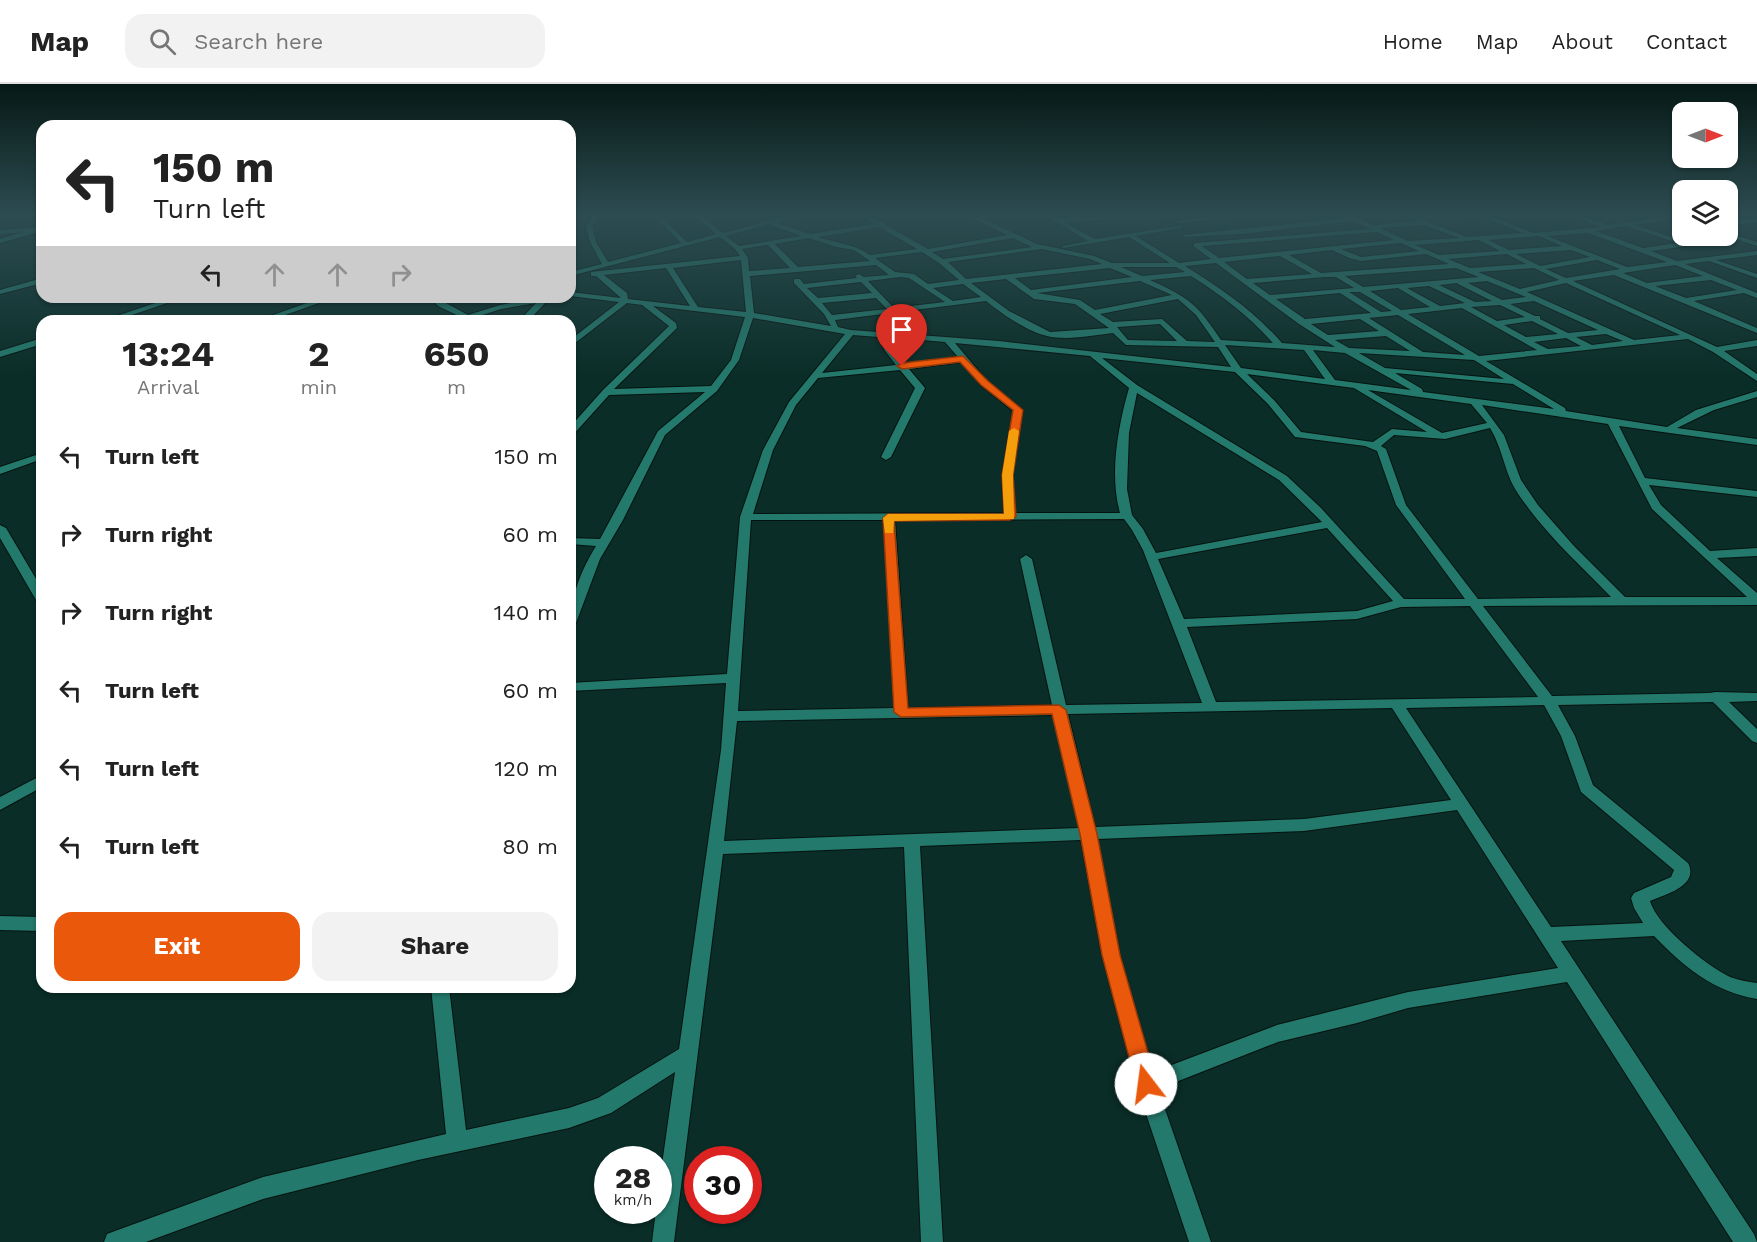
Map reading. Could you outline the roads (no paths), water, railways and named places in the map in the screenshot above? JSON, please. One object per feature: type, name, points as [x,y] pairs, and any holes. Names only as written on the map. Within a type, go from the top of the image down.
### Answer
[{"type":"street","points":[[576,273],[595,268]]},
{"type":"street","points":[[576,275],[650,268]]},
{"type":"street","points":[[669,268],[696,309]]},
{"type":"street","points":[[576,605],[583,583],[661,434],[714,389],[735,360],[750,315],[745,268]]},
{"type":"street","points":[[790,268],[802,286],[844,331]]},
{"type":"street","points":[[745,274],[823,268]]},
{"type":"street","points":[[848,268],[864,280],[894,311]]},
{"type":"street","points":[[884,268],[893,274],[906,275],[953,304]]},
{"type":"street","points":[[950,268],[987,299],[1048,334],[1058,335],[1162,321],[1185,344]]},
{"type":"street","points":[[927,286],[1097,268]]},
{"type":"street","points":[[1119,268],[1180,296],[1199,312],[1238,370],[1271,402],[1298,435],[1376,445],[1381,449],[1401,505],[1549,702],[1568,736],[1586,788],[1682,868],[1682,875],[1677,882],[1640,898],[1640,906],[1657,929],[1719,980],[1740,989],[1757,991]]},
{"type":"street","points":[[1183,268],[1246,311],[1279,345]]},
{"type":"street","points":[[1227,268],[1326,338],[1425,394]]},
{"type":"street","points":[[1306,268],[1379,314]]},
{"type":"street","points":[[1246,281],[1429,268]]},
{"type":"street","points":[[1461,268],[1572,314],[1634,343]]},
{"type":"street","points":[[1466,270],[1512,268]]},
{"type":"street","points":[[1538,268],[1716,350],[1757,378]]},
{"type":"street","points":[[1517,292],[1616,273],[1628,270],[1628,268]]},
{"type":"street","points":[[1688,268],[1757,296]]},
{"type":"street","points":[[1734,268],[1757,276]]},
{"type":"street","points":[[1616,273],[1755,327]]},
{"type":"street","points":[[598,274],[624,295],[625,301]]},
{"type":"street","points":[[1029,292],[1192,274]]},
{"type":"street","points":[[802,286],[906,275]]},
{"type":"street","points":[[1338,275],[1567,414]]},
{"type":"street","points":[[1721,282],[1757,276]]},
{"type":"street","points":[[1009,278],[1044,299],[1074,300],[1113,327],[1126,342],[1279,345],[1476,358],[1690,337]]},
{"type":"street","points":[[1646,284],[1711,278]]},
{"type":"street","points":[[1268,297],[1486,279]]},
{"type":"street","points":[[1459,281],[1592,348]]},
{"type":"street","points":[[0,292],[36,283]]},
{"type":"street","points":[[1431,284],[1473,305]]},
{"type":"street","points":[[1399,286],[1438,308]]},
{"type":"street","points":[[1685,300],[1743,292]]},
{"type":"street","points":[[576,295],[750,315],[844,331],[1014,346],[1351,384],[1757,442]]},
{"type":"street","points":[[815,301],[878,295]]},
{"type":"street","points":[[1094,314],[1180,296]]},
{"type":"street","points":[[831,318],[987,299]]},
{"type":"street","points":[[1302,322],[1534,299]]},
{"type":"street","points":[[576,339],[625,301]]},
{"type":"street","points":[[125,315],[162,303]]},
{"type":"street","points":[[278,315],[314,303]]},
{"type":"street","points":[[440,303],[462,315]]},
{"type":"street","points":[[480,315],[500,307],[522,303]]},
{"type":"street","points":[[529,315],[541,303]]},
{"type":"street","points":[[576,426],[606,392],[673,328],[673,324],[645,304]]},
{"type":"street","points":[[1462,306],[1547,352]]},
{"type":"street","points":[[293,310],[293,315]]},
{"type":"street","points":[[1496,324],[1572,314]]},
{"type":"street","points":[[1361,316],[1421,356]]},
{"type":"street","points":[[663,1242],[731,716],[746,517],[768,450],[792,404],[815,375],[844,331]]},
{"type":"street","points":[[1525,340],[1609,331]]},
{"type":"street","points":[[1326,338],[1388,333]]},
{"type":"street","points":[[881,334],[889,351],[920,388],[886,457]]},
{"type":"street","points":[[1014,346],[1053,340],[1058,335]]},
{"type":"street","points":[[948,340],[984,383],[1018,410],[1007,475],[1010,517]]},
{"type":"street","points":[[0,354],[36,343]]},
{"type":"street","points":[[1716,350],[1757,343]]},
{"type":"street","points":[[1306,347],[1332,382]]},
{"type":"street","points":[[1092,355],[1134,387],[1283,478],[1310,502],[1401,603]]},
{"type":"street","points":[[815,375],[879,370],[963,359]]},
{"type":"street","points":[[1382,370],[1513,382]]},
{"type":"street","points":[[1351,384],[1440,435]]},
{"type":"street","points":[[1134,387],[1127,408],[1121,496],[1127,516],[1136,525],[1180,623],[1211,706]]},
{"type":"street","points":[[606,392],[714,389]]},
{"type":"street","points":[[1668,430],[1685,418],[1705,410],[1756,395]]},
{"type":"street","points":[[1473,401],[1502,441],[1511,470],[1521,491],[1540,516],[1622,601]]},
{"type":"street","points":[[1612,422],[1656,507],[1757,600]]},
{"type":"street","points":[[1376,445],[1392,432],[1440,435],[1492,425]]},
{"type":"street","points":[[0,471],[36,458]]},
{"type":"street","points":[[1641,481],[1757,494]]},
{"type":"street","points":[[746,517],[1127,516]]},
{"type":"street","points":[[888,518],[901,712]]},
{"type":"street","points":[[1151,557],[1329,524]]},
{"type":"street","points":[[0,528],[36,590]]},
{"type":"street","points":[[576,541],[604,543]]},
{"type":"street","points":[[1708,555],[1757,552]]},
{"type":"street","points":[[1026,559],[1088,834],[1111,955],[1146,1084],[1200,1242]]},
{"type":"street","points":[[1180,623],[1267,617],[1348,616],[1401,603],[1757,600]]},
{"type":"street","points":[[576,687],[734,678]]},
{"type":"street","points":[[1715,696],[1757,738]]},
{"type":"street","points":[[731,716],[1757,697]]},
{"type":"street","points":[[1396,703],[1746,1242]]},
{"type":"street","points":[[0,804],[36,783]]},
{"type":"street","points":[[715,848],[1304,825],[1462,804]]},
{"type":"street","points":[[912,842],[932,1242]]},
{"type":"street","points":[[0,923],[36,924]]},
{"type":"street","points":[[1546,935],[1657,929]]},
{"type":"street","points":[[1146,1084],[1277,1034],[1357,1015],[1408,999],[1571,974]]},
{"type":"street","points":[[441,993],[457,1141]]},
{"type":"street","points":[[115,1242],[263,1188],[457,1141],[569,1118],[604,1106],[687,1054]]}]
